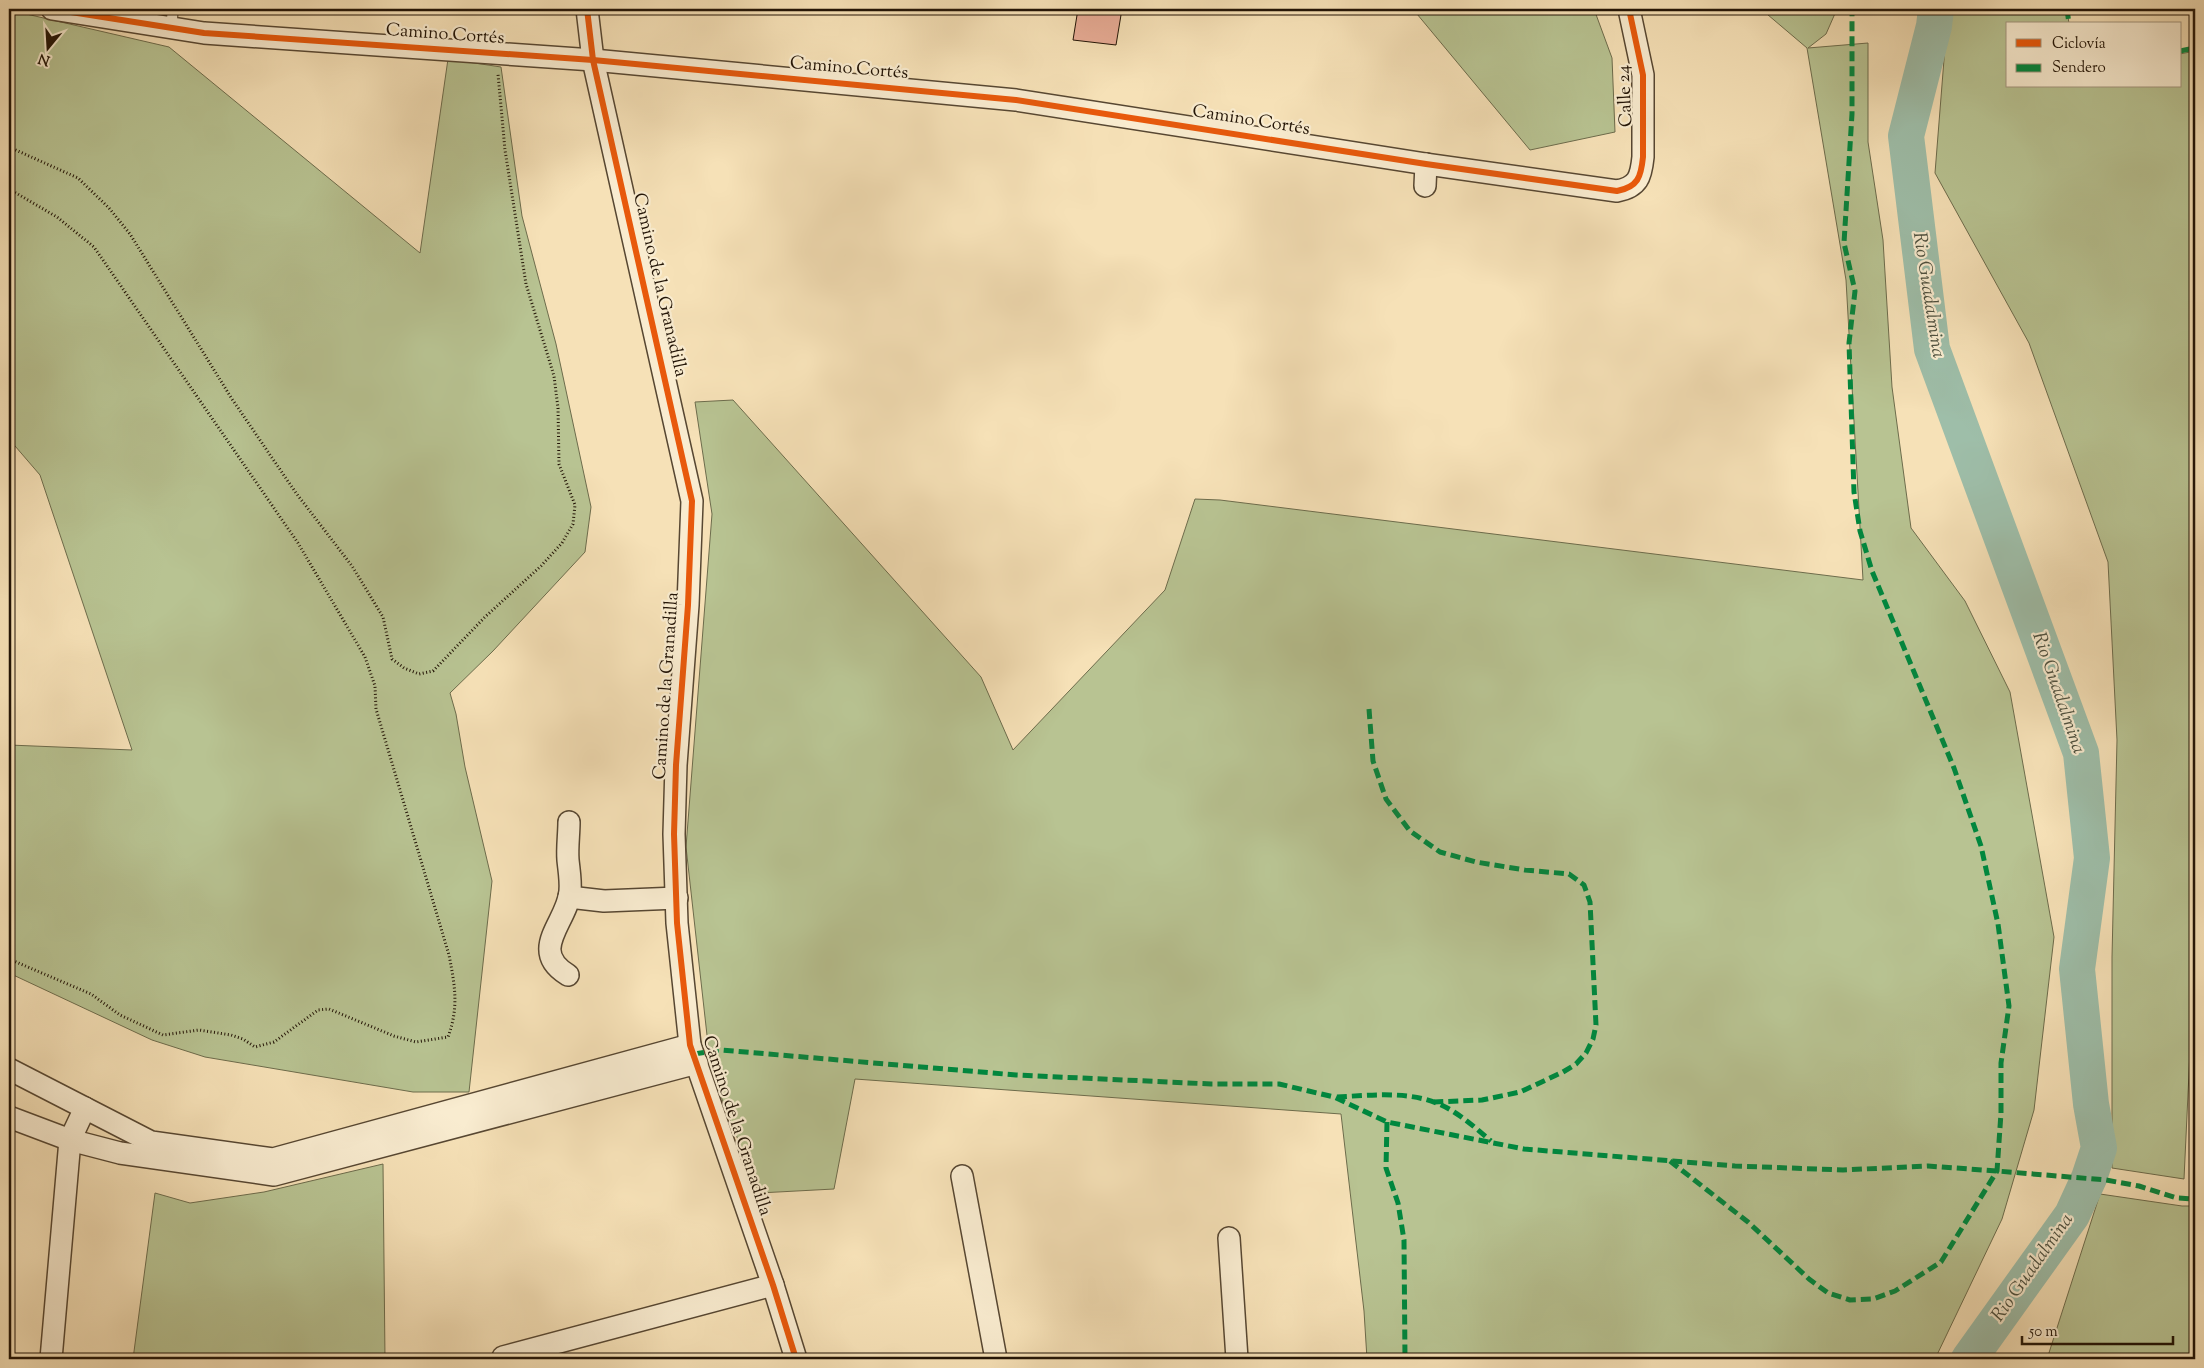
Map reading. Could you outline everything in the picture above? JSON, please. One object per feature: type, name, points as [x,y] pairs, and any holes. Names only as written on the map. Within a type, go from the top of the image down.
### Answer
[{"type":"street","name":"Camino Cortés","points":[[52,9],[172,18],[204,33],[593,60],[1016,100],[1426,164],[1617,191],[1629,188],[1637,182]]},
{"type":"street","name":"Camino de la Granadilla","points":[[587,9],[593,60],[692,501],[688,605],[676,774],[674,834],[677,923],[693,1054],[773,1285],[796,1359]]},
{"type":"street","name":"Calle 24","points":[[1629,9],[1643,75],[1643,157],[1642,171],[1637,182]]},
{"type":"street","points":[[1424,186],[1426,164]]},
{"type":"street","points":[[568,975],[553,963],[549,946],[569,897],[569,822]]},
{"type":"street","points":[[569,897],[604,902],[677,898]]},
{"type":"street","points":[[9,1117],[70,1140],[120,1153],[274,1167],[693,1054]]},
{"type":"street","points":[[9,1069],[150,1142],[274,1167]]},
{"type":"street","points":[[50,1359],[70,1140],[85,1108]]},
{"type":"street","points":[[962,1176],[996,1359]]},
{"type":"street","points":[[1229,1238],[1237,1359]]},
{"type":"street","points":[[503,1359],[503,1357],[773,1285]]},
{"type":"path","points":[[9,147],[78,178],[104,202],[130,234],[237,406],[296,492],[352,566],[383,617],[392,659],[404,668],[419,674],[433,671],[485,617],[541,566],[562,543],[574,524],[575,505],[559,464],[558,408],[554,376],[526,284],[505,150],[496,53]]},
{"type":"path","points":[[9,189],[57,217],[94,247],[298,543],[365,658],[375,686],[379,719],[449,955],[456,995],[454,1020],[448,1037],[416,1042],[394,1036],[329,1009],[318,1010],[274,1042],[255,1047],[243,1039],[231,1035],[200,1030],[163,1035],[120,1015],[91,994],[9,959]]},
{"type":"green space","points":[[1404,9],[1594,9],[1612,58],[1615,132],[1530,150],[1417,14]]},
{"type":"green space","points":[[1761,9],[1837,9],[1826,34],[1808,48],[1868,43],[1868,142],[1883,240],[1892,387],[1911,528],[1965,601],[2010,692],[2054,937],[2034,1110],[2002,1219],[1935,1359],[1367,1359],[1364,1311],[1341,1114],[855,1079],[834,1189],[759,1193],[711,1071],[686,847],[712,514],[695,402],[733,400],[981,677],[1013,750],[1165,590],[1195,499],[1220,500],[1863,580],[1846,280],[1807,48]]},
{"type":"green space","points":[[1948,9],[2067,9],[2069,22],[2006,22],[2006,88],[2182,88],[2182,54],[2195,51],[2195,945],[2184,1179],[2112,1168],[2112,957],[2117,740],[2108,562],[2029,343],[1935,173]]},
{"type":"green space","points":[[9,10],[169,47],[420,253],[448,59],[501,67],[522,216],[556,344],[591,507],[585,552],[493,651],[450,693],[492,881],[469,1092],[413,1092],[205,1057],[152,1040],[9,973],[9,745],[132,750],[40,475],[9,439]]},
{"type":"green space","points":[[383,1164],[385,1359],[133,1359],[155,1193],[190,1203],[264,1192]]},
{"type":"green space","points":[[2100,1194],[2182,1206],[2195,1206],[2195,1359],[2047,1359]]},
{"type":"building","points":[[1078,9],[1122,9],[1116,45],[1073,40]]},
{"type":"waterway","name":"Rio Guadalmina","points":[[1936,9],[1934,26],[1906,136],[1932,349],[2081,753],[2092,858],[2077,969],[2091,1104],[2099,1148],[2089,1178],[2072,1215],[1969,1359]]},
{"type":"marked path","points":[[1670,1161],[1748,1222],[1809,1279],[1828,1293],[1850,1300],[1873,1299],[1895,1291],[1941,1262],[1997,1171],[2001,1113],[2001,1063],[2009,1006],[1998,924],[1981,846],[1954,768],[1872,571],[1860,531],[1854,492],[1849,343],[1855,291],[1844,243],[1852,114],[1852,9]]},
{"type":"marked path","points":[[2067,9],[2069,22]]},
{"type":"marked path","points":[[2182,51],[2195,48]]},
{"type":"marked path","points":[[1369,709],[1373,761],[1386,799],[1410,831],[1440,852],[1476,862],[1525,870],[1569,874],[1584,885],[1590,902],[1596,1025],[1593,1039],[1586,1053],[1576,1064],[1563,1072],[1520,1092],[1482,1100],[1434,1102]]},
{"type":"marked path","points":[[694,1054],[721,1050],[1016,1075],[1211,1084],[1279,1084],[1334,1097],[1387,1122],[1524,1149],[1735,1166],[1843,1170],[1928,1166],[1997,1171],[2106,1180],[2139,1186],[2177,1198],[2195,1199]]},
{"type":"marked path","points":[[1337,1097],[1397,1095],[1426,1100],[1454,1112],[1491,1141]]},
{"type":"marked path","points":[[1387,1122],[1386,1168],[1398,1203],[1404,1240],[1405,1359]]},
{"type":"cycle path","points":[[52,9],[204,33],[593,60],[1016,100],[1426,164],[1617,191],[1634,184],[1641,170],[1643,157],[1643,75],[1629,9]]},
{"type":"cycle path","points":[[587,9],[593,60],[692,501],[688,605],[676,765],[674,834],[677,923],[690,1045],[773,1285],[796,1359]]}]
